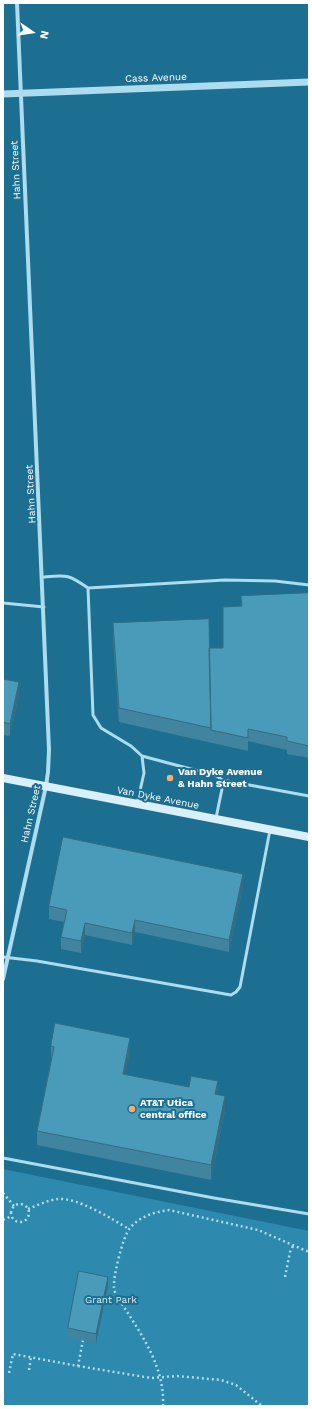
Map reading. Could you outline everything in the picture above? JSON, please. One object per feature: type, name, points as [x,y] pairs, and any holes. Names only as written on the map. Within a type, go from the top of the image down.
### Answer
[{"type":"main road","name":"Van Dyke Avenue","points":[[3,778],[309,837]]},
{"type":"street","name":"Hahn Street","points":[[3,979],[5,957],[46,786],[49,750],[43,577],[16,3]]},
{"type":"street","name":"Cass Avenue","points":[[3,94],[309,82]]},
{"type":"lane","points":[[43,577],[74,577],[88,588],[224,580],[275,581],[309,585]]},
{"type":"lane","points":[[88,588],[93,714],[102,728],[131,746],[142,756],[217,776],[222,780],[309,796]]},
{"type":"lane","points":[[3,603],[44,607]]},
{"type":"lane","points":[[137,804],[144,773],[142,756]]},
{"type":"lane","points":[[216,819],[222,789],[222,780]]},
{"type":"lane","points":[[5,957],[37,961],[231,995],[240,987],[270,830]]},
{"type":"lane","points":[[3,1158],[214,1198],[309,1214]]},
{"type":"path","points":[[3,1193],[14,1206]]},
{"type":"path","points":[[28,1209],[48,1201],[68,1199],[97,1211],[129,1229]]},
{"type":"path","points":[[22,1204],[27,1206],[28,1209],[28,1217],[24,1221],[18,1222],[12,1216],[11,1212],[14,1206],[22,1204]]},
{"type":"path","points":[[163,1406],[161,1377],[150,1351],[114,1289],[114,1279],[119,1256],[129,1229],[144,1216],[169,1210],[258,1230],[309,1252]]},
{"type":"path","points":[[3,1220],[12,1216]]},
{"type":"path","points":[[285,1277],[290,1252],[293,1246]]},
{"type":"path","points":[[78,1366],[83,1340]]},
{"type":"path","points":[[9,1373],[13,1354],[152,1378],[177,1376],[222,1380],[236,1385],[262,1406]]},
{"type":"path","points":[[28,1370],[31,1357]]},
{"type":"green space","name":"Grant Park","points":[[3,1169],[309,1231],[309,1406],[3,1406]]},
{"type":"building","points":[[309,593],[309,746],[287,741],[287,737],[248,729],[248,738],[211,730],[209,648],[223,648],[223,607],[242,606],[241,596]]},
{"type":"building","points":[[209,619],[211,728],[119,708],[113,623]]},
{"type":"building","points":[[3,679],[19,682],[10,724],[3,722]]},
{"type":"building","points":[[63,837],[243,874],[229,940],[135,920],[132,933],[85,923],[81,941],[61,937],[67,910],[49,906]]},
{"type":"building","name":"AT&T Utica central office","points":[[55,1023],[130,1038],[123,1074],[189,1087],[191,1076],[218,1081],[215,1094],[225,1096],[211,1165],[37,1131],[54,1047],[51,1046]]},
{"type":"building","points":[[79,1271],[108,1277],[96,1334],[68,1328]]},
{"type":"place","name":"Van Dyke Avenue & Hahn Street","points":[[170,778]]},
{"type":"place","name":"AT&T Utica central office","points":[[132,1109]]}]
